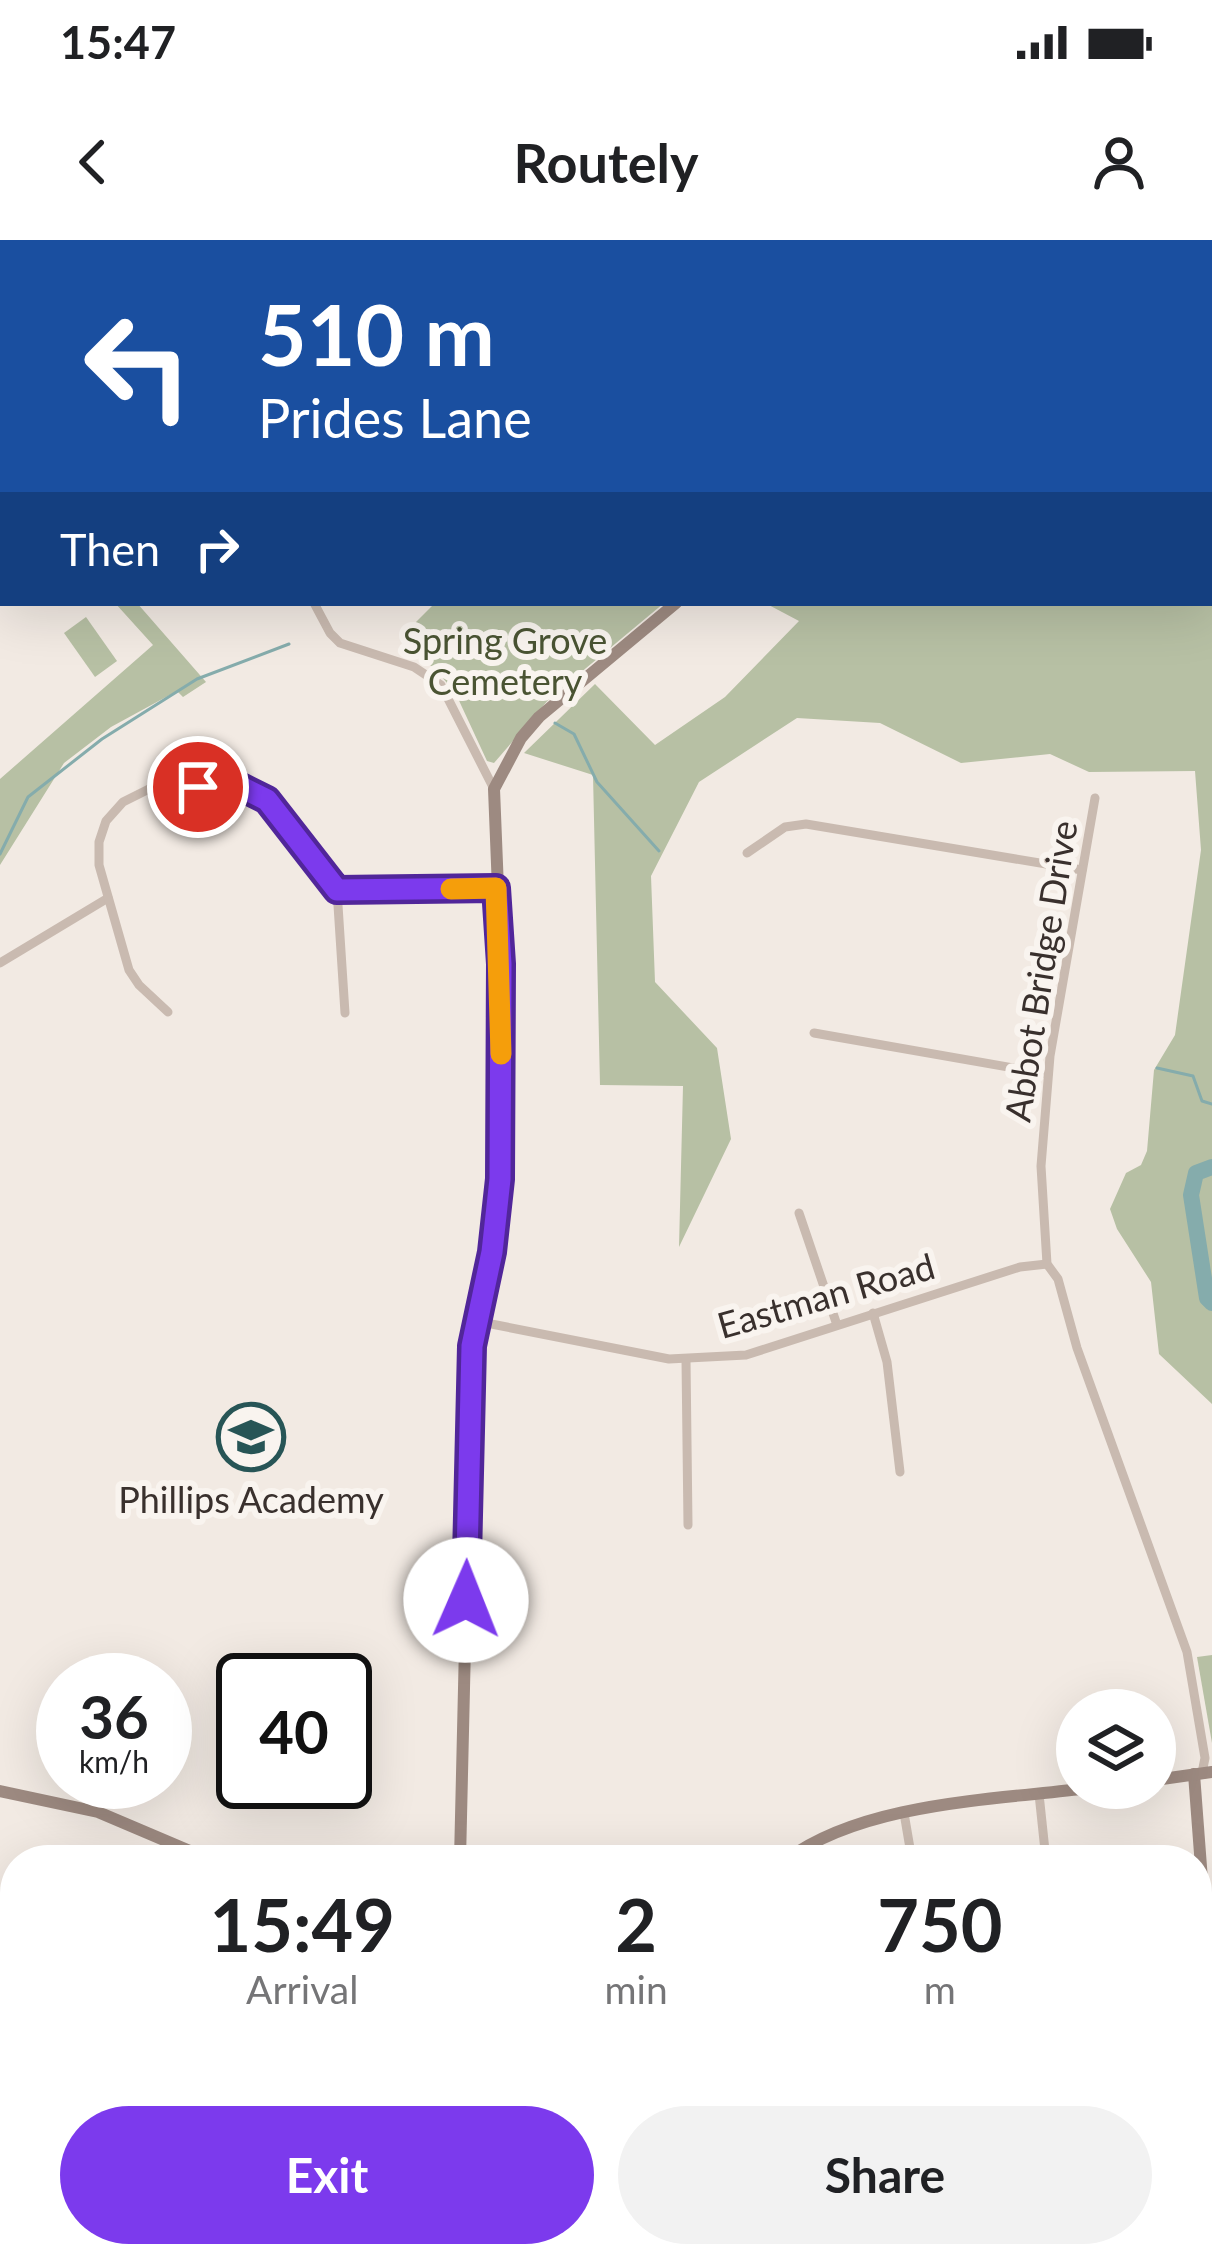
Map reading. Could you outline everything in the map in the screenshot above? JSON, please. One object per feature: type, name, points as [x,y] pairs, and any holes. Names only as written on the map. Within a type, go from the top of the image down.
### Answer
[{"type":"street","points":[[316,606],[340,643],[414,667],[441,686],[494,789],[501,996],[500,1179],[492,1252],[476,1321],[469,1436],[460,1845]]},
{"type":"street","points":[[494,789],[521,738],[539,717],[672,606]]},
{"type":"street","points":[[168,1012],[129,970],[99,865],[102,830],[123,802],[155,786],[241,787],[267,800],[337,890],[345,1013]]},
{"type":"street","name":"Abbot Bridge Drive","points":[[1095,798],[1048,1074],[1041,1166],[1047,1264],[1058,1279],[1077,1348],[1187,1652],[1205,1759],[1203,1773]]},
{"type":"street","points":[[747,853],[785,827],[806,824],[1082,870]]},
{"type":"street","points":[[337,890],[496,888]]},
{"type":"street","points":[[0,963],[108,898]]},
{"type":"street","points":[[814,1033],[1048,1074]]},
{"type":"street","points":[[799,1213],[837,1325]]},
{"type":"street","name":"Eastman Road","points":[[476,1321],[686,1360],[746,1355],[1020,1267],[1047,1264]]},
{"type":"street","points":[[874,1313],[887,1362],[900,1472]]},
{"type":"street","points":[[686,1360],[688,1526]]},
{"type":"street","points":[[1202,1845],[1203,1773]]},
{"type":"street","points":[[0,1791],[98,1812],[176,1845]]},
{"type":"street","points":[[807,1845],[904,1814],[1056,1792]]},
{"type":"street","points":[[1039,1794],[1044,1845]]},
{"type":"street","points":[[904,1814],[909,1845]]},
{"type":"green space","points":[[118,606],[140,606],[206,682],[183,697],[177,691],[111,727],[64,763],[0,865],[0,779],[153,645]]},
{"type":"green space","name":"Spring Grove Cemetery","points":[[432,606],[660,606],[549,699],[494,763],[487,761],[455,692],[433,667],[413,655],[416,622]]},
{"type":"green space","points":[[771,606],[1212,606],[1212,1404],[1159,1354],[1151,1282],[1117,1229],[1110,1209],[1126,1173],[1141,1165],[1147,1151],[1154,1070],[1175,1035],[1201,850],[1195,771],[1089,772],[1050,754],[961,763],[880,723],[797,718],[699,782],[651,876],[655,982],[717,1048],[731,1139],[679,1247],[683,1086],[600,1085],[593,775],[524,753],[595,684],[655,745],[725,697],[799,621]]},
{"type":"green space","points":[[86,617],[117,661],[95,677],[64,633]]},
{"type":"green space","points":[[1212,1655],[1212,1743],[1197,1657]]},
{"type":"waterway","points":[[0,854],[28,797],[102,739],[197,679],[289,644]]},
{"type":"waterway","points":[[555,723],[574,734],[597,782],[659,851]]},
{"type":"waterway","points":[[1157,1068],[1193,1076],[1202,1101],[1212,1104]]},
{"type":"waterway","points":[[1212,1167],[1196,1173],[1191,1195],[1207,1298],[1212,1303]]},
{"type":"slow traffic","points":[[451,889],[496,888],[501,1054]]},
{"type":"place","name":"Phillips Academy","points":[[251,1437]]},
{"type":"route","points":[[198,787],[241,787],[267,800],[337,890],[496,888],[501,964],[500,1179],[492,1252],[472,1346],[466,1600]]}]
